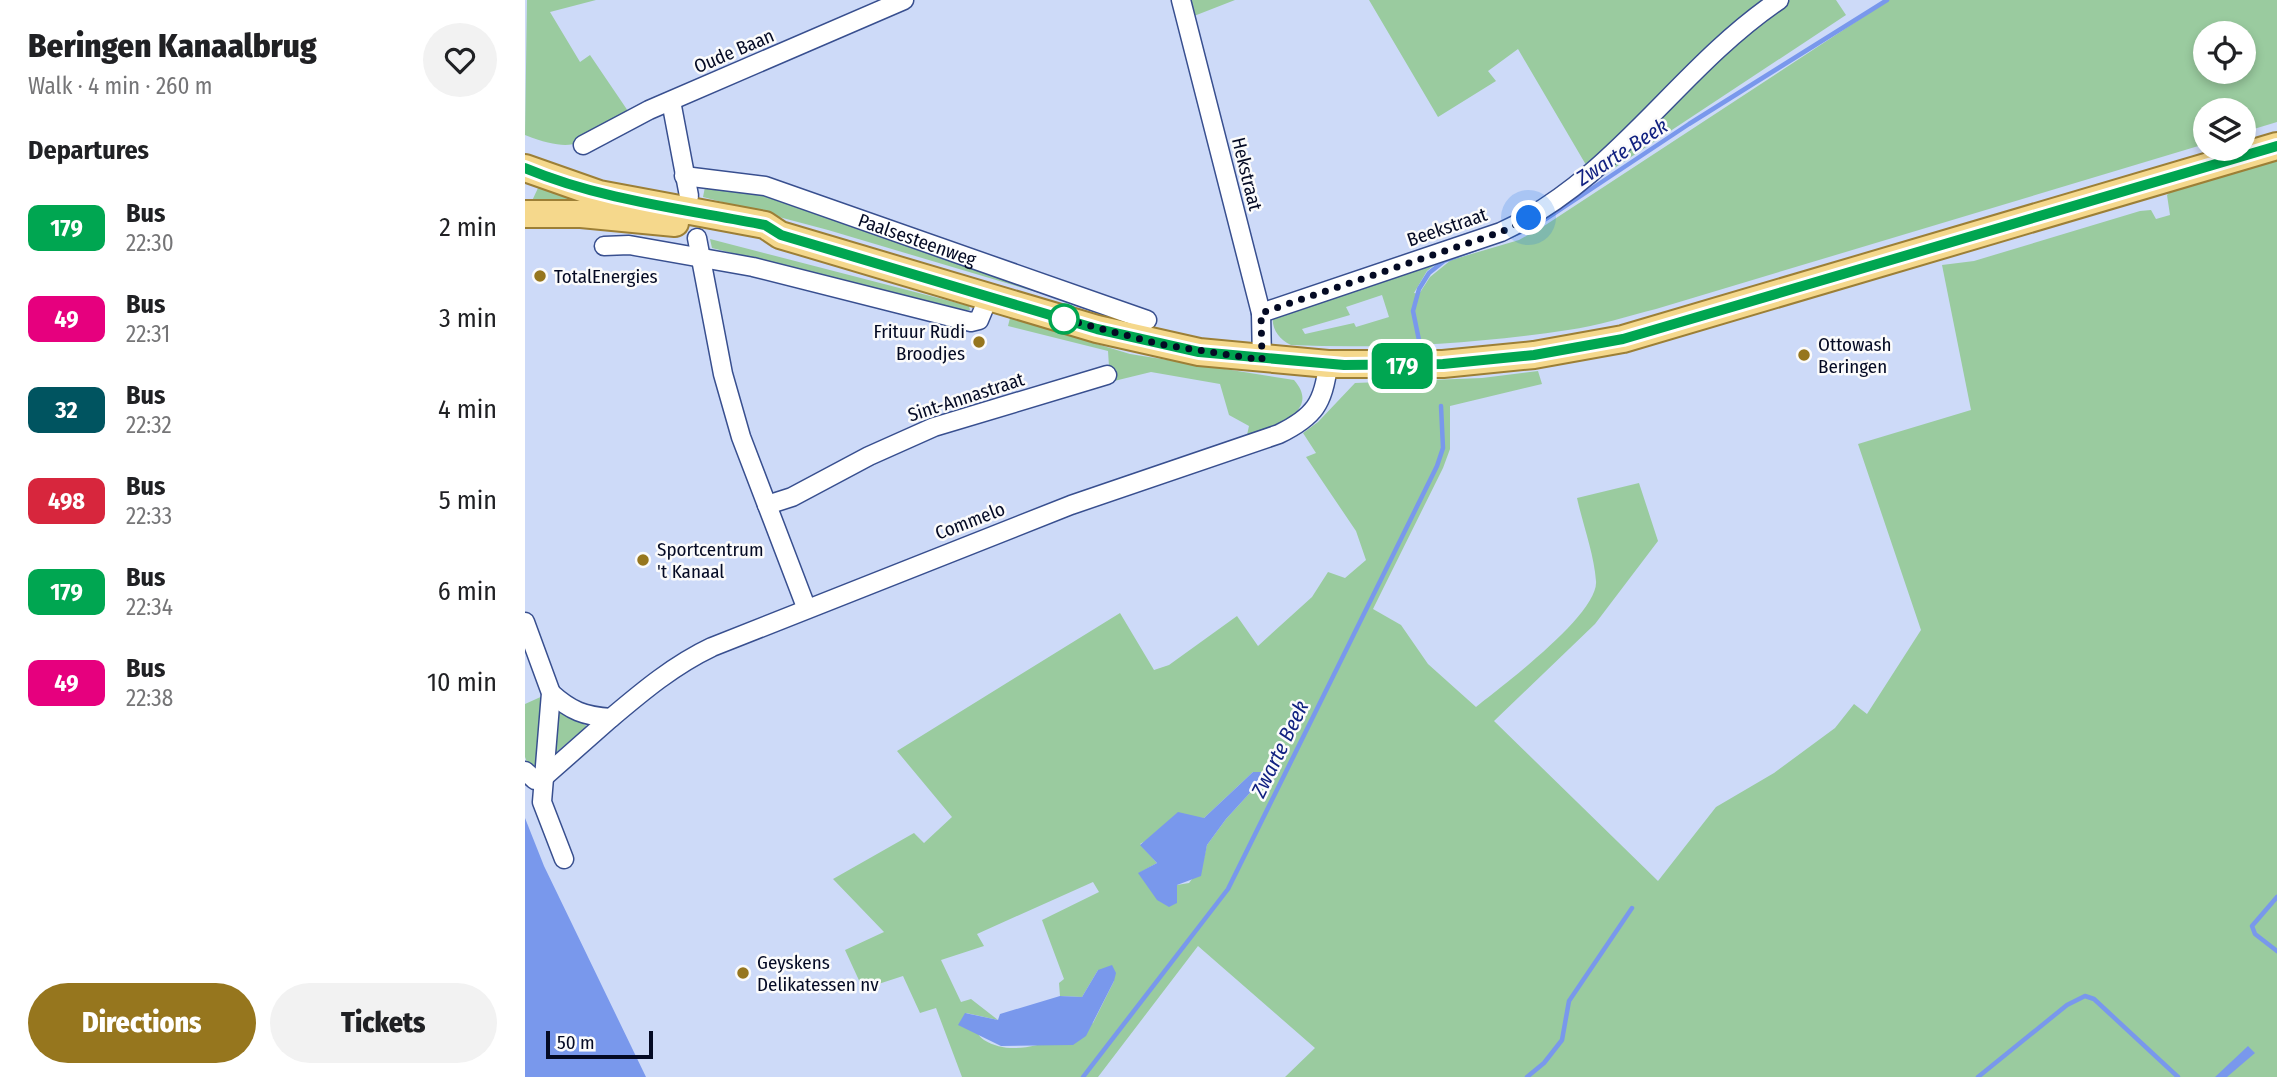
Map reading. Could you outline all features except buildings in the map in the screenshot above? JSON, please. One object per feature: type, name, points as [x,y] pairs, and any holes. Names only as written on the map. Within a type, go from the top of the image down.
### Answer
[{"type":"main road","name":"Paalsesteenweg","points":[[525,169],[583,190],[765,225],[781,235],[1159,344],[1262,360],[1398,366],[1489,360],[1623,339],[2277,146]]},
{"type":"main road","points":[[525,169],[528,183],[525,195]]},
{"type":"main road","name":"Paalsesteenweg","points":[[525,214],[594,216],[724,229],[761,237],[781,235]]},
{"type":"street","name":"Oude Baan","points":[[583,145],[671,101],[904,0]]},
{"type":"street","name":"Hekstraat","points":[[1181,0],[1261,313],[1262,360]]},
{"type":"street","name":"Beekstraat","points":[[1261,313],[1501,232],[1529,218],[1585,180],[1727,39],[1779,0]]},
{"type":"street","points":[[671,101],[689,196]]},
{"type":"street","name":"Paalsesteenweg","points":[[684,176],[765,186],[1147,320]]},
{"type":"street","points":[[697,238],[723,374],[741,437],[806,607]]},
{"type":"street","points":[[604,246],[629,246],[753,267],[971,322],[979,320],[989,296]]},
{"type":"street","name":"Commelo","points":[[543,778],[611,718],[687,659],[806,607],[1071,505],[1279,434],[1302,423],[1318,405],[1326,384],[1328,364]]},
{"type":"street","name":"Sint-Annastraat","points":[[767,505],[792,497],[869,456],[934,426],[1107,375]]},
{"type":"street","points":[[525,622],[551,693],[542,802],[564,859]]},
{"type":"street","points":[[551,693],[570,710],[586,716],[611,718]]},
{"type":"street","points":[[525,771],[535,780],[543,778]]},
{"type":"green space","points":[[527,0],[596,0],[550,12],[580,62],[590,55],[630,114],[590,138],[570,145],[525,135]]},
{"type":"green space","points":[[1190,0],[1235,0],[1194,16]]},
{"type":"green space","points":[[1369,0],[1773,0],[1589,170],[1518,49],[1488,71],[1496,81],[1438,117]]},
{"type":"green space","points":[[1790,0],[1836,0],[1846,15],[1516,233],[1445,257],[1427,271],[1414,293],[1419,294],[1430,277],[1451,260],[1519,240],[1544,226],[1889,0],[2277,0],[2277,122],[2256,128],[2256,98],[2193,98],[2193,148],[1656,309],[1590,326],[1499,339],[1361,346],[1291,345],[1283,340],[1273,325],[1273,315],[1280,311],[1478,244],[1530,222],[1582,189],[1736,40]],"holes":[[[1382,295],[1389,317],[1356,327],[1354,323],[1305,334],[1302,329],[1350,315],[1346,307]]]},
{"type":"green space","points":[[2277,160],[2277,1077],[1285,1077],[1315,1048],[1198,946],[1098,1077],[962,1077],[936,1008],[920,1013],[903,976],[863,989],[845,950],[884,932],[833,879],[914,833],[924,843],[952,817],[897,751],[1120,613],[1154,670],[1169,665],[1237,616],[1258,646],[1312,597],[1328,572],[1345,578],[1366,560],[1356,531],[1306,457],[1316,453],[1303,433],[1318,422],[1355,383],[1482,378],[1538,371],[1542,384],[1450,406],[1450,449],[1443,468],[1373,609],[1401,625],[1428,664],[1476,707],[1526,667],[1566,630],[1593,595],[1595,571],[1577,498],[1639,483],[1658,541],[1595,624],[1494,721],[1658,881],[1716,807],[1774,773],[1835,728],[1854,704],[1867,714],[1921,630],[1858,444],[1971,410],[1942,265],[1974,261],[2140,211],[2151,210],[2156,219],[2170,215],[2167,195],[2171,191]],"holes":[[[1253,772],[1268,773],[1226,819],[1207,845],[1202,866],[1189,883],[1177,885],[1139,873],[1157,863],[1140,844],[1188,817],[1204,818]],[[1093,882],[1099,892],[1042,920],[1064,979],[1059,983],[1060,996],[1082,997],[1098,970],[1114,981],[1093,1023],[1054,1040],[1025,1047],[997,1046],[981,1038],[966,1013],[998,1020],[971,999],[961,1002],[941,960],[984,946],[977,934]]]},
{"type":"green space","points":[[538,178],[629,204],[531,203],[538,188]]},
{"type":"green space","points":[[705,187],[750,187],[1090,308],[828,230],[703,197]]},
{"type":"green space","points":[[710,239],[969,306],[970,310],[962,311],[712,248]]},
{"type":"green space","points":[[1010,318],[1130,354],[1294,380],[1301,392],[1302,401],[1298,410],[1290,417],[1247,435],[1249,426],[1229,415],[1220,384],[1151,372],[1110,382],[1108,351],[1008,326]]},
{"type":"green space","points":[[545,695],[537,770],[531,772],[525,757],[525,704]]},
{"type":"green space","points":[[556,710],[587,726],[553,755]]},
{"type":"water","points":[[1253,772],[1269,772],[1226,819],[1207,845],[1201,876],[1177,885],[1177,903],[1169,907],[1157,900],[1138,873],[1157,863],[1140,845],[1178,812],[1204,818]]},
{"type":"water","points":[[525,818],[544,866],[646,1077],[525,1077]]},
{"type":"water","points":[[1112,965],[1116,973],[1114,981],[1086,1036],[1073,1045],[1001,1046],[958,1025],[965,1013],[998,1020],[1000,1014],[1060,996],[1082,997],[1098,970]]},
{"type":"water","points":[[2248,1046],[2255,1053],[2227,1077],[2215,1077]]},
{"type":"waterway","name":"Zwarte Beek","points":[[1420,345],[1413,311],[1419,289],[1429,273],[1444,261],[1534,227],[1689,124],[1887,0]]},
{"type":"waterway","name":"Zwarte Beek","points":[[1083,1077],[1228,889],[1437,466],[1443,448],[1441,406]]},
{"type":"waterway","points":[[2277,897],[2252,926],[2255,934],[2277,951]]},
{"type":"waterway","points":[[1527,1077],[1544,1063],[1562,1040],[1569,1001],[1632,908]]},
{"type":"waterway","points":[[1978,1077],[2067,1005],[2085,996],[2094,999],[2178,1077]]},
{"type":"bus line","name":"179","points":[[525,168],[599,194],[765,225],[781,235],[1097,329],[1159,344],[1262,360],[1398,366],[1534,355],[1623,339],[2277,146]]},
{"type":"place","name":"TotalEnergies","points":[[540,276]]},
{"type":"place","name":"Frituur Rudi Broodjes","points":[[979,342]]},
{"type":"place","name":"Ottowash Beringen","points":[[1804,355]]},
{"type":"place","name":"Sportcentrum 't Kanaal","points":[[643,560]]},
{"type":"place","name":"Geyskens Delikatessen nv","points":[[743,973]]},
{"type":"route","points":[[1064,319],[1053,316],[1159,344],[1262,360],[1261,313],[1501,232],[1529,218]]}]
